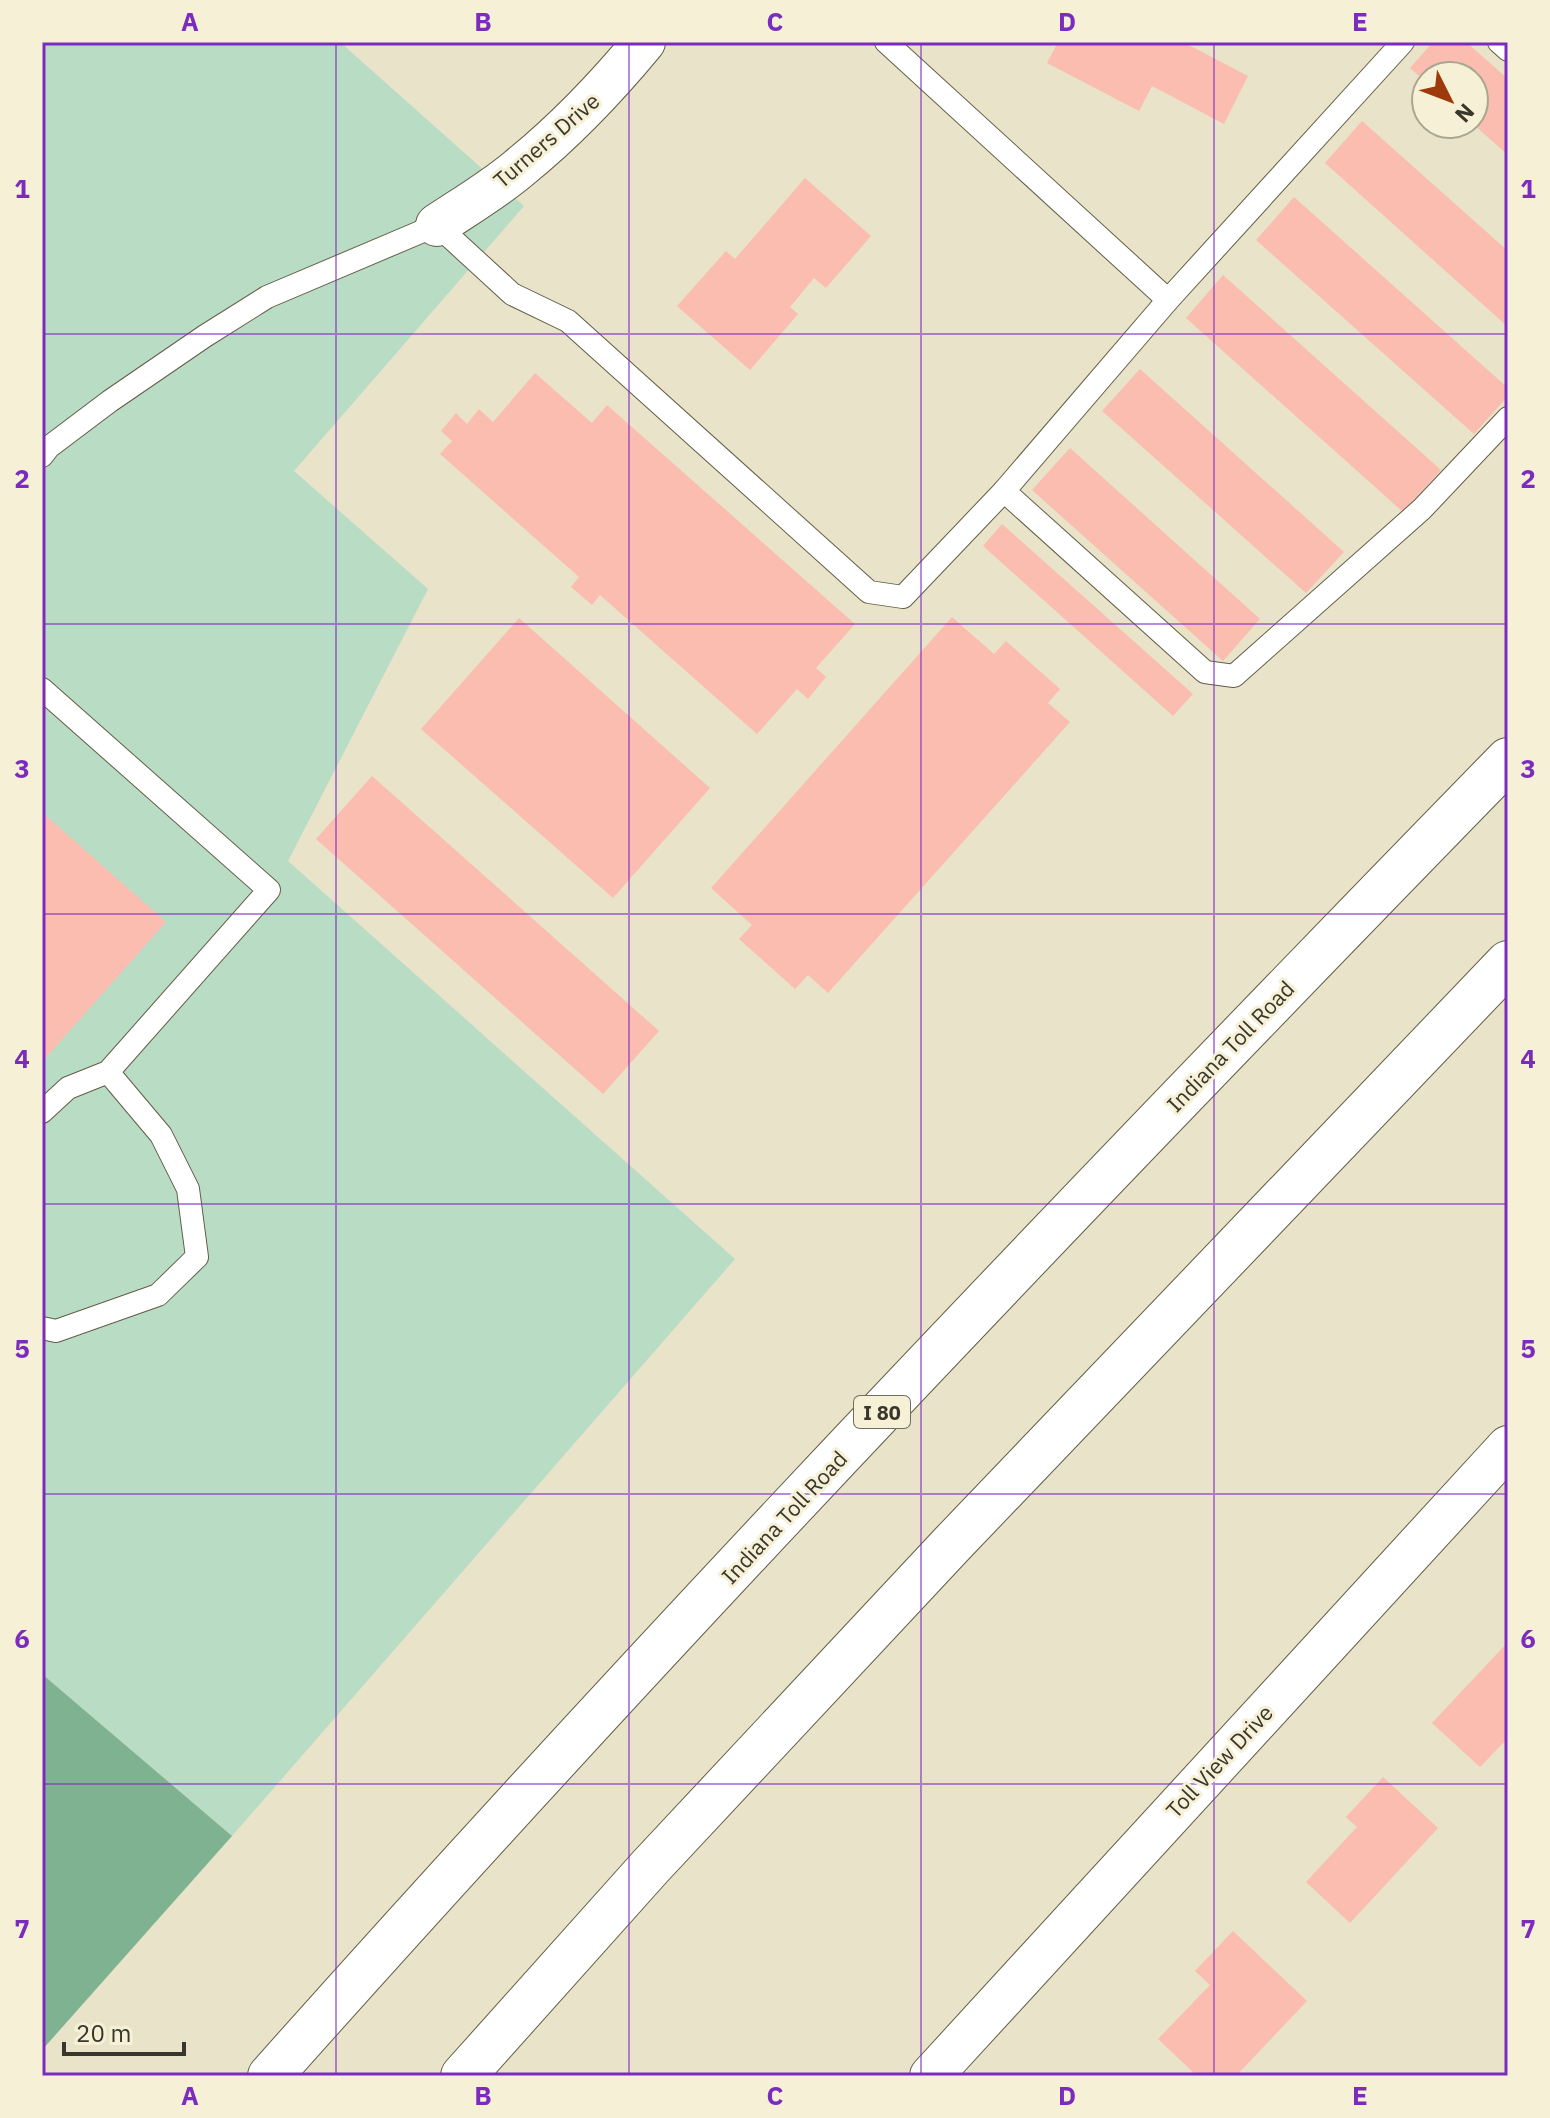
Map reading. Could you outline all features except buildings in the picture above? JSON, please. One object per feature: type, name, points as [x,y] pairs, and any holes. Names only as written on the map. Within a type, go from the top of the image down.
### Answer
[{"type":"highway","name":"Indiana Toll Road","points":[[270,2076],[619,1693],[911,1381],[1208,1068],[1508,760]]},
{"type":"highway","points":[[463,2076],[671,1844],[952,1544],[1508,963]]},
{"type":"street","name":"Turners Drive","points":[[437,225],[517,171],[586,108],[644,42]]},
{"type":"street","name":"Toll View Drive","points":[[931,2076],[1508,1447]]},
{"type":"lane","points":[[886,42],[1168,300]]},
{"type":"lane","points":[[42,456],[49,447],[110,401],[267,297],[437,225],[512,294],[568,321],[869,592],[903,597],[1004,491],[1168,300],[1403,42]]},
{"type":"lane","points":[[1499,42],[1508,50]]},
{"type":"lane","points":[[1004,491],[1205,672],[1234,676],[1422,509],[1508,418]]},
{"type":"lane","points":[[42,689],[269,890],[108,1072],[68,1088],[42,1112]]},
{"type":"lane","points":[[42,1328],[56,1331],[158,1295],[197,1257],[188,1189],[161,1135],[108,1072]]},
{"type":"green space","points":[[42,42],[340,42],[524,206],[294,471],[428,589],[288,861],[735,1259],[232,1836],[42,1674]]},
{"type":"green space","points":[[42,1674],[232,1836],[42,2050]]}]
